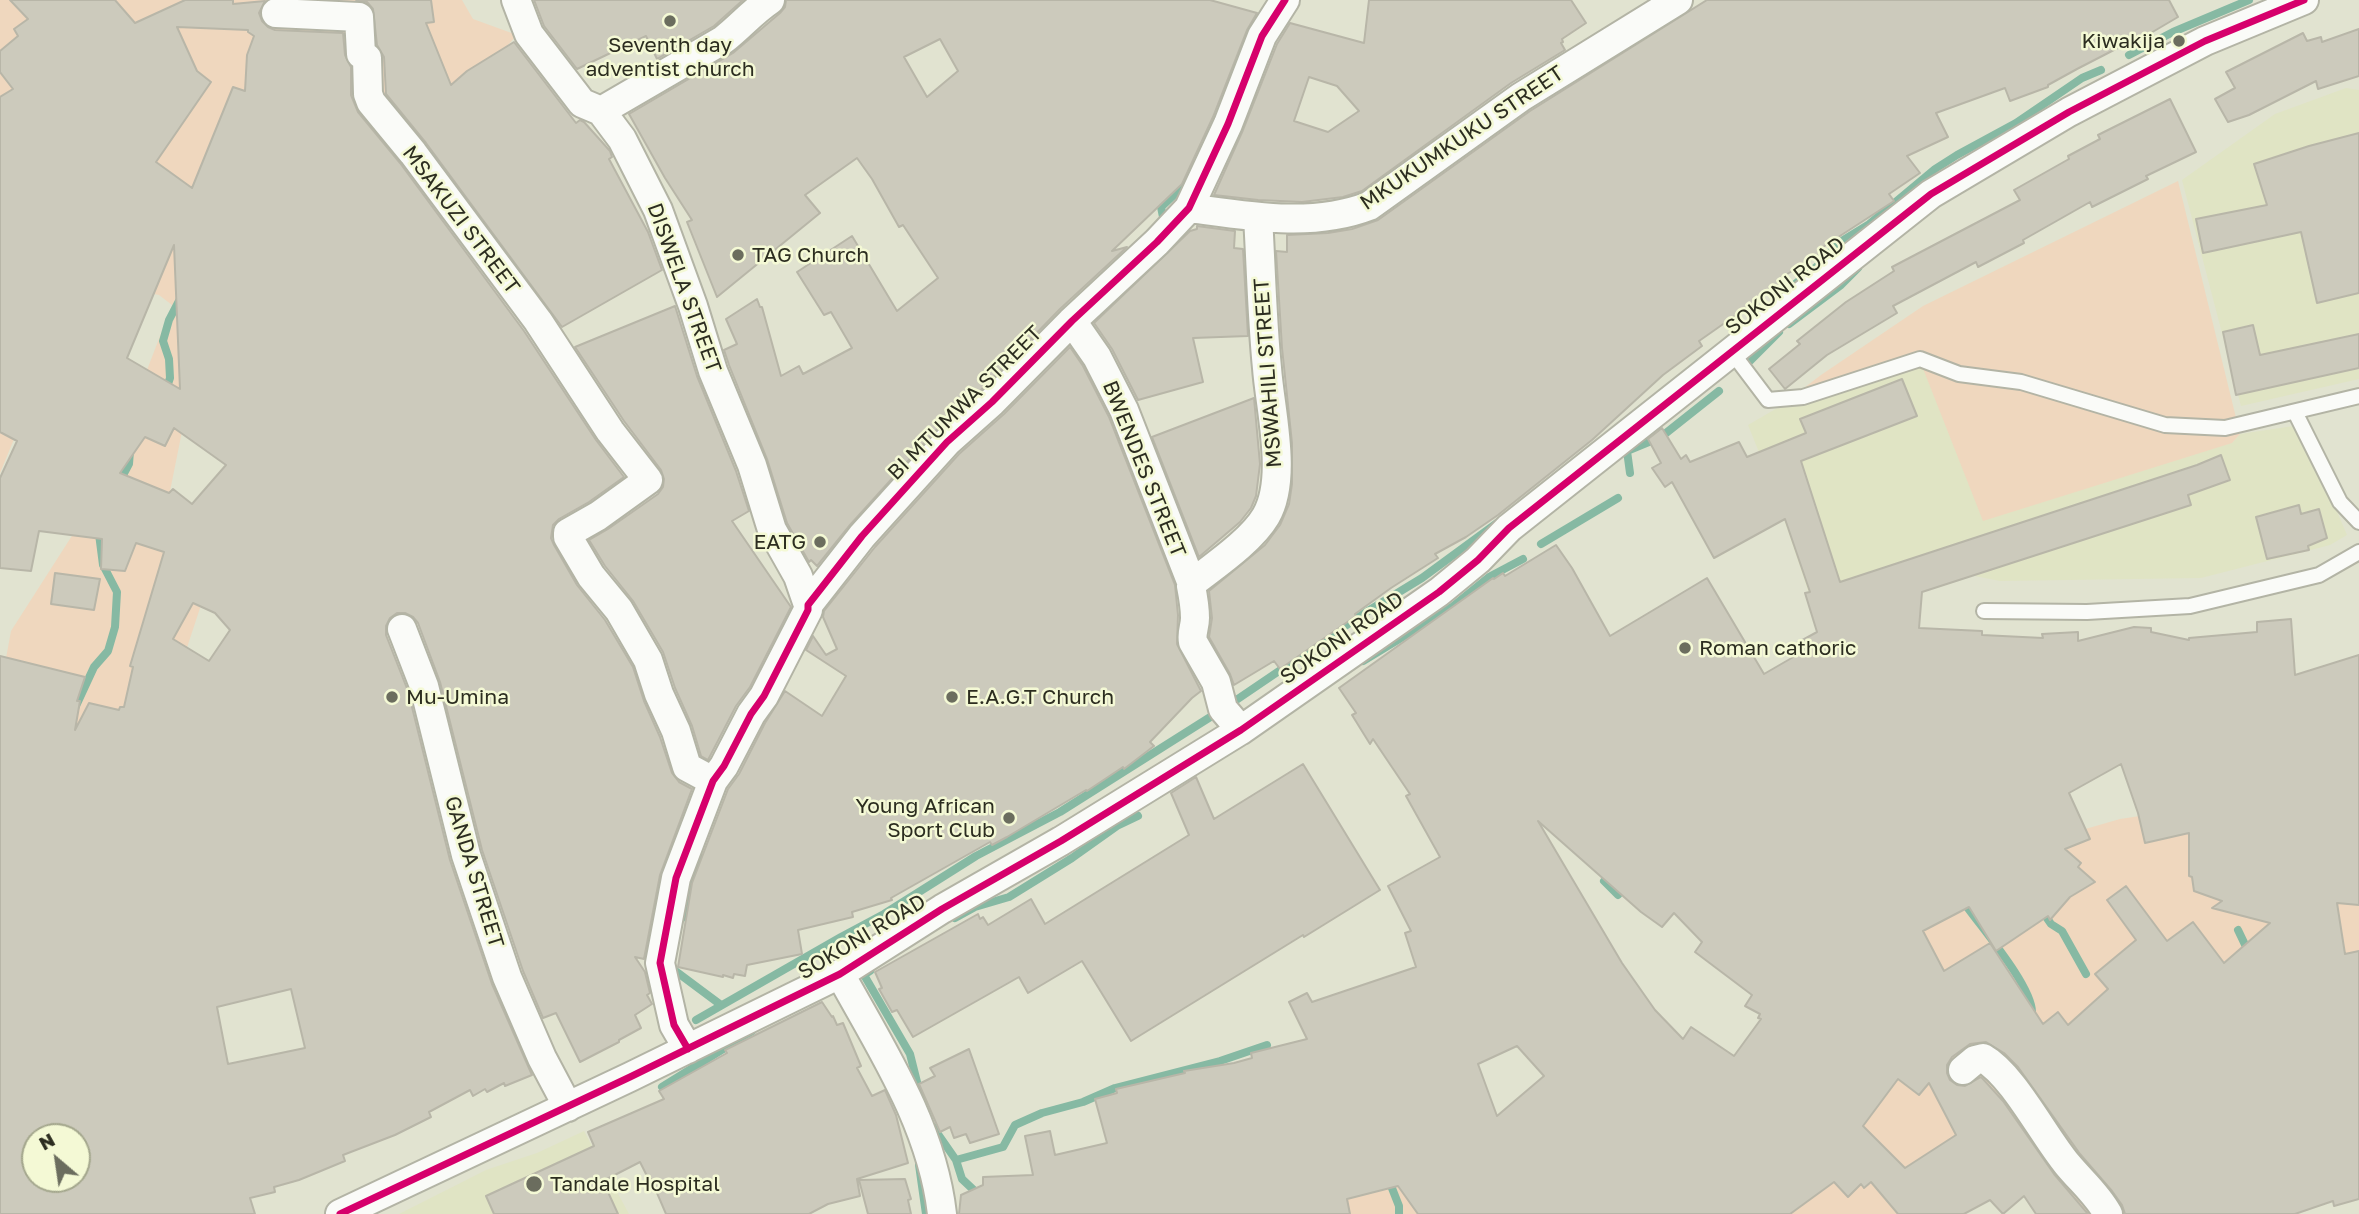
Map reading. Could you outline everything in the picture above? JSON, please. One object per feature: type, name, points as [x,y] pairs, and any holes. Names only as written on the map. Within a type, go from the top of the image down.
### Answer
[{"type":"street","name":"DISWELA STREET","points":[[516,0],[529,34],[582,103],[601,111],[622,139],[658,210],[686,285],[713,371],[752,466],[772,530],[798,576],[808,605]]},
{"type":"street","points":[[601,111],[723,40],[736,30],[746,17],[770,0]]},
{"type":"street","name":"BI MTUMWA STREET","points":[[688,1049],[674,1025],[660,963],[677,878],[713,781],[764,696],[808,610],[808,605],[862,536],[947,442],[992,402],[1189,208],[1228,124],[1262,36],[1285,0]]},
{"type":"street","name":"MKUKUMKUKU STREET","points":[[1189,208],[1258,217],[1325,217],[1348,214],[1369,206],[1542,83],[1678,0]]},
{"type":"street","name":"SOKONI ROAD","points":[[340,1214],[568,1107],[840,974],[942,909],[1061,841],[1241,730],[1439,592],[1478,560],[1508,528],[1931,194],[2081,105],[2205,41],[2304,0]]},
{"type":"street","name":"MSAKUZI STREET","points":[[276,13],[359,17],[361,54],[367,58],[368,94],[371,102],[413,153],[538,321],[610,431],[648,480],[569,533],[568,537],[591,576],[619,610],[648,660],[687,767],[713,781]]},
{"type":"street","name":"MSWAHILI STREET","points":[[1192,584],[1249,537],[1266,517],[1273,501],[1278,451],[1267,367],[1258,217]]},
{"type":"street","name":"BWENDES STREET","points":[[1072,321],[1097,357],[1124,410],[1192,584]]},
{"type":"street","points":[[1192,584],[1195,613],[1193,642],[1216,682],[1223,709],[1241,730]]},
{"type":"street","name":"GANDA STREET","points":[[402,629],[424,686],[466,855],[504,968],[542,1058],[568,1107]]},
{"type":"street","points":[[840,974],[901,1084],[914,1113],[938,1184],[942,1214]]},
{"type":"street","points":[[1963,1070],[1975,1060],[1983,1058],[2003,1074],[2068,1165],[2084,1181],[2108,1214]]},
{"type":"lane","points":[[1731,351],[1768,400],[1803,397],[1920,359],[1959,374],[2021,382],[2165,425],[2225,428],[2359,396]]},
{"type":"lane","points":[[2295,412],[2340,502],[2359,522]]},
{"type":"lane","points":[[1984,611],[2087,611],[2190,606],[2319,575],[2359,552]]},
{"type":"shaded area","points":[[0,0],[462,0],[473,19],[517,35],[354,216],[207,307],[164,521],[163,555],[201,605],[177,678],[30,825],[0,691],[11,631],[100,492],[172,305],[159,295],[129,289],[40,376],[0,473]]},
{"type":"shaded area","points":[[2346,88],[2359,90],[2359,379],[2241,406],[2182,180],[2275,114]]},
{"type":"shaded area","points":[[2178,181],[2240,434],[2232,443],[1983,521],[1922,366],[1802,405],[1779,407],[1923,306]]},
{"type":"shaded area","points":[[1922,366],[2232,443],[2240,434],[2300,425],[2347,535],[2330,545],[2201,578],[2000,581],[1965,574],[1819,623],[1773,487],[1748,425],[1779,407],[1802,405]]},
{"type":"shaded area","points":[[2359,783],[2359,964],[2242,949],[2186,988],[2155,1214],[2081,1214],[2013,1139],[1918,1214],[1056,1214],[1411,1163],[1766,1049],[1919,877],[2120,819]]},
{"type":"shaded area","name":"Tandale Hospital","points":[[584,1131],[629,1214],[399,1214],[486,1170],[537,1153]]},
{"type":"building","points":[[10,0],[115,0],[135,23],[185,0],[233,0],[233,4],[265,1],[259,13],[262,21],[275,30],[343,33],[345,55],[351,67],[351,95],[358,112],[400,163],[524,331],[596,440],[624,477],[559,519],[553,525],[551,538],[577,585],[605,620],[633,667],[672,773],[679,782],[692,789],[660,875],[644,959],[635,957],[645,972],[650,993],[647,995],[652,1004],[635,1015],[641,1028],[580,1062],[556,1013],[543,1018],[523,971],[482,850],[440,682],[418,623],[405,613],[397,613],[390,618],[386,635],[408,691],[450,860],[492,984],[532,1075],[505,1086],[504,1083],[487,1092],[485,1089],[473,1096],[470,1090],[429,1112],[431,1117],[395,1135],[343,1155],[345,1161],[274,1187],[275,1192],[250,1198],[255,1214],[0,1214],[0,656],[85,677],[77,701],[80,701],[75,730],[89,703],[119,710],[124,707],[133,667],[130,666],[164,552],[136,543],[125,571],[101,569],[102,539],[39,531],[31,571],[0,568],[0,478],[17,441],[0,432],[0,97],[13,89],[0,72],[0,51],[18,36],[14,29],[28,19]],"holes":[[[177,27],[248,30],[254,36],[247,55],[245,91],[233,87],[192,188],[156,162],[211,82],[197,71]],[[174,245],[180,389],[127,358]],[[174,428],[226,465],[192,504],[173,489],[169,493],[120,473],[145,437],[165,446]],[[193,603],[215,613],[230,630],[209,661],[173,639]],[[291,989],[305,1048],[228,1064],[217,1007]]]},
{"type":"building","points":[[356,0],[431,0],[434,22],[426,23],[451,85],[467,71],[514,42],[576,123],[580,120],[584,122],[610,151],[612,157],[609,159],[648,232],[662,270],[562,327],[426,143],[386,94],[384,57],[377,45],[373,9],[367,2]]},
{"type":"building","points":[[534,0],[743,0],[714,26],[657,59],[646,36],[577,69],[544,26]]},
{"type":"building","points":[[786,0],[1210,0],[1257,13],[1247,30],[1213,117],[1182,184],[1112,251],[1127,247],[1060,309],[981,390],[935,431],[850,525],[817,566],[811,560],[809,562],[787,523],[767,459],[724,350],[737,344],[726,319],[757,299],[762,307],[781,376],[799,366],[803,374],[852,348],[831,312],[824,315],[797,272],[852,236],[897,311],[938,278],[903,225],[899,227],[857,158],[805,195],[820,213],[717,297],[687,222],[692,220],[629,114],[733,53],[785,7]],"holes":[[[940,39],[958,71],[927,97],[904,57]]]},
{"type":"building","points":[[1369,0],[1571,0],[1586,23],[1562,39],[1565,50],[1511,83],[1362,191],[1343,197],[1302,202],[1214,195],[1277,44],[1290,23],[1364,43]],"holes":[[[1309,77],[1337,86],[1359,111],[1328,132],[1294,121]]]},
{"type":"building","points":[[1707,0],[2169,0],[2178,17],[2048,87],[2010,101],[2005,88],[1936,113],[1948,137],[1907,156],[1920,173],[1889,194],[1894,201],[1823,247],[1825,251],[1784,276],[1786,280],[1699,341],[1702,346],[1663,375],[1592,440],[1498,515],[1435,554],[1438,558],[1391,588],[1280,669],[1274,661],[1234,685],[1209,637],[1212,618],[1209,591],[1265,545],[1280,525],[1289,504],[1292,443],[1276,251],[1287,252],[1287,235],[1328,233],[1352,229],[1378,220],[1530,111]]},
{"type":"building","points":[[2359,29],[2359,76],[2318,89],[2316,81],[2249,115],[2228,122],[2215,99],[2235,88],[2226,72],[2303,33],[2307,41],[2321,37],[2322,42]]},
{"type":"building","points":[[2170,99],[2196,152],[2146,176],[2148,179],[2092,207],[2090,202],[2023,240],[2024,243],[1978,267],[1976,262],[1893,306],[1897,313],[1827,355],[1785,389],[1769,369],[1800,344],[1797,341],[1846,302],[1894,271],[1892,267],[2020,200],[2014,190],[2100,139],[2098,135]]},
{"type":"building","points":[[2359,133],[2359,293],[2317,303],[2301,232],[2203,253],[2196,219],[2267,205],[2254,164]]},
{"type":"building","points":[[1197,226],[1235,231],[1234,248],[1243,249],[1248,336],[1193,338],[1203,382],[1138,400],[1112,349],[1094,323],[1190,231],[1197,229]]},
{"type":"building","points":[[675,306],[697,376],[736,471],[749,511],[732,521],[791,607],[750,687],[736,706],[708,760],[701,756],[663,652],[633,601],[605,566],[589,540],[658,494],[664,479],[661,470],[624,421],[575,347]]},
{"type":"building","points":[[2253,325],[2260,355],[2359,334],[2359,368],[2236,395],[2223,332]]},
{"type":"building","points":[[1070,347],[1083,366],[1109,417],[1175,585],[1177,644],[1201,691],[1150,742],[1154,746],[1124,769],[1123,767],[1007,837],[992,845],[990,842],[891,898],[892,900],[852,912],[853,917],[798,930],[802,954],[747,965],[745,976],[734,974],[733,978],[678,967],[692,883],[728,789],[739,774],[765,723],[785,691],[822,716],[846,676],[806,650],[813,636],[826,655],[837,649],[823,617],[824,611],[875,547],[959,454],[1004,414]]},
{"type":"building","points":[[1902,379],[1917,416],[1801,461],[1840,582],[2221,455],[2230,480],[2188,495],[2191,505],[1922,592],[1919,628],[2043,638],[2042,634],[2078,632],[2078,641],[2134,627],[2151,628],[2151,632],[2189,640],[2257,632],[2257,622],[2291,619],[2295,675],[2359,655],[2359,905],[2337,903],[2345,954],[2359,951],[2359,1199],[2334,1206],[2333,1201],[2295,1214],[2125,1214],[2112,1191],[2080,1154],[2018,1067],[2004,1053],[1986,1042],[1970,1044],[1952,1057],[1947,1065],[1950,1080],[1965,1086],[1981,1077],[2003,1101],[2054,1174],[2088,1214],[2036,1214],[2024,1196],[2003,1214],[1990,1200],[1964,1214],[1898,1214],[1871,1182],[1864,1188],[1861,1184],[1848,1197],[1834,1182],[1790,1214],[1418,1214],[1398,1186],[1347,1199],[1350,1214],[959,1214],[961,1195],[983,1185],[983,1177],[1033,1175],[1025,1136],[1050,1131],[1055,1155],[1107,1143],[1095,1099],[1117,1093],[1116,1089],[1185,1073],[1184,1071],[1234,1063],[1252,1058],[1251,1053],[1307,1039],[1289,1002],[1307,993],[1312,1002],[1416,967],[1405,933],[1411,931],[1388,886],[1440,857],[1406,796],[1410,794],[1373,739],[1370,744],[1352,715],[1356,713],[1339,688],[1493,578],[1503,573],[1505,576],[1556,545],[1610,636],[1707,578],[1764,674],[1802,652],[1797,643],[1817,632],[1805,593],[1810,592],[1785,519],[1714,558],[1672,482],[1665,487],[1652,468],[1661,463],[1648,439],[1662,428],[1681,459],[1686,455],[1690,462],[1739,442],[1747,457],[1806,433],[1800,419]],"holes":[[[2121,764],[2145,843],[2189,833],[2189,876],[2192,877],[2194,891],[2222,901],[2212,908],[2270,923],[2224,963],[2193,922],[2167,941],[2126,886],[2107,900],[2136,940],[2095,974],[2108,989],[2068,1025],[2058,1012],[2043,1024],[1990,943],[1944,971],[1923,931],[1969,907],[1996,951],[2048,916],[2050,920],[2070,897],[2095,882],[2078,867],[2081,863],[2065,849],[2090,839],[2069,793]],[[1538,821],[1641,912],[1662,927],[1674,913],[1702,942],[1695,952],[1752,995],[1745,1006],[1760,1014],[1758,1018],[1761,1019],[1734,1056],[1691,1027],[1683,1039],[1655,1010],[1622,963]],[[1517,1046],[1544,1076],[1497,1116],[1478,1064]],[[1898,1079],[1919,1095],[1929,1083],[1956,1135],[1905,1168],[1863,1126]]]},
{"type":"building","points":[[1254,398],[1260,464],[1256,496],[1240,522],[1199,557],[1152,437]]},
{"type":"building","points":[[2299,505],[2301,514],[2319,509],[2327,538],[2308,546],[2309,550],[2267,559],[2256,517]]},
{"type":"building","points":[[55,573],[100,579],[94,610],[51,604]]},
{"type":"building","points":[[1303,764],[1380,890],[1304,937],[1303,935],[1131,1041],[1082,961],[1028,993],[1019,977],[913,1037],[897,1010],[892,1012],[879,989],[882,988],[875,972],[978,914],[988,925],[1031,899],[1045,924],[1189,835],[1171,793],[1196,777],[1214,819]]},
{"type":"building","points":[[822,1002],[837,1025],[843,1023],[861,1066],[857,1068],[872,1096],[885,1090],[896,1115],[908,1163],[857,1179],[860,1196],[828,1204],[809,1214],[666,1214],[651,1179],[649,1180],[640,1162],[603,1181],[618,1214],[494,1214],[486,1196],[594,1146],[588,1132],[664,1099],[659,1091],[727,1053],[725,1050]]},
{"type":"building","points":[[969,1049],[999,1134],[970,1143],[966,1134],[954,1138],[950,1127],[940,1132],[919,1084],[935,1076],[930,1068]]},
{"type":"building","points":[[905,1179],[911,1199],[908,1200],[911,1214],[868,1214],[859,1180]]},
{"type":"waterway","points":[[2129,55],[2173,32],[2249,0]]},
{"type":"waterway","points":[[1795,284],[1821,263],[1837,244],[1868,225],[1935,169],[2016,123],[2082,78],[2101,70]]},
{"type":"waterway","points":[[1168,225],[1161,207],[1191,179]]},
{"type":"waterway","points":[[1789,324],[1841,285],[1858,268]]},
{"type":"waterway","points":[[166,390],[170,378],[169,359],[163,341],[169,320],[181,297]]},
{"type":"waterway","points":[[1750,361],[1779,332]]},
{"type":"waterway","points":[[1630,473],[1627,451],[1661,437],[1719,391]]},
{"type":"waterway","points":[[120,481],[129,464],[130,451]]},
{"type":"waterway","points":[[1541,544],[1618,498]]},
{"type":"waterway","points":[[696,1020],[884,914],[976,856],[1060,812],[1422,578],[1497,523]]},
{"type":"waterway","points":[[75,708],[94,667],[108,651],[115,627],[117,592],[103,565],[99,534],[101,529]]},
{"type":"waterway","points":[[1363,661],[1452,607],[1489,577],[1523,559]]},
{"type":"waterway","points":[[955,918],[975,907],[1009,897],[1117,826],[1138,816]]},
{"type":"waterway","points":[[682,918],[699,856]]},
{"type":"waterway","points":[[1604,881],[1618,895]]},
{"type":"waterway","points":[[1962,900],[2014,971],[2030,1000],[2032,1012]]},
{"type":"waterway","points":[[2042,911],[2051,924],[2062,931],[2086,974]]},
{"type":"waterway","points":[[2238,930],[2249,953]]},
{"type":"waterway","points":[[670,967],[721,1005]]},
{"type":"waterway","points":[[870,971],[864,975],[910,1054],[921,1098]]},
{"type":"waterway","points":[[662,1087],[752,1031]]},
{"type":"waterway","points":[[956,1160],[1003,1147],[1015,1125],[1042,1113],[1083,1102],[1115,1088],[1220,1061],[1267,1045]]},
{"type":"waterway","points":[[933,1127],[956,1160],[962,1179],[979,1195],[982,1212],[980,1214]]},
{"type":"waterway","points":[[919,1165],[926,1214]]},
{"type":"waterway","points":[[1388,1178],[1399,1206],[1399,1214]]},
{"type":"cycle path","points":[[688,1049],[674,1025],[660,963],[676,878],[713,781],[764,696],[808,610],[808,605],[862,536],[947,442],[992,402],[1189,208],[1228,124],[1262,36],[1285,0]]},
{"type":"cycle path","points":[[340,1214],[840,974],[942,909],[1061,841],[1241,730],[1439,592],[1478,560],[1509,528],[1931,194],[2069,112],[2205,41],[2304,0]]},
{"type":"place","name":"Seventh day adventist church","points":[[670,21]]},
{"type":"place","name":"Kiwakija","points":[[2179,41]]},
{"type":"place","name":"TAG Church","points":[[738,255]]},
{"type":"place","name":"EATG","points":[[820,542]]},
{"type":"place","name":"Roman cathoric","points":[[1685,648]]},
{"type":"place","name":"Mu-Umina","points":[[392,697]]},
{"type":"place","name":"E.A.G.T Church","points":[[952,697]]},
{"type":"place","name":"Young African Sport Club","points":[[1009,818]]},
{"type":"place","name":"Tandale Hospital","points":[[534,1184]]}]
